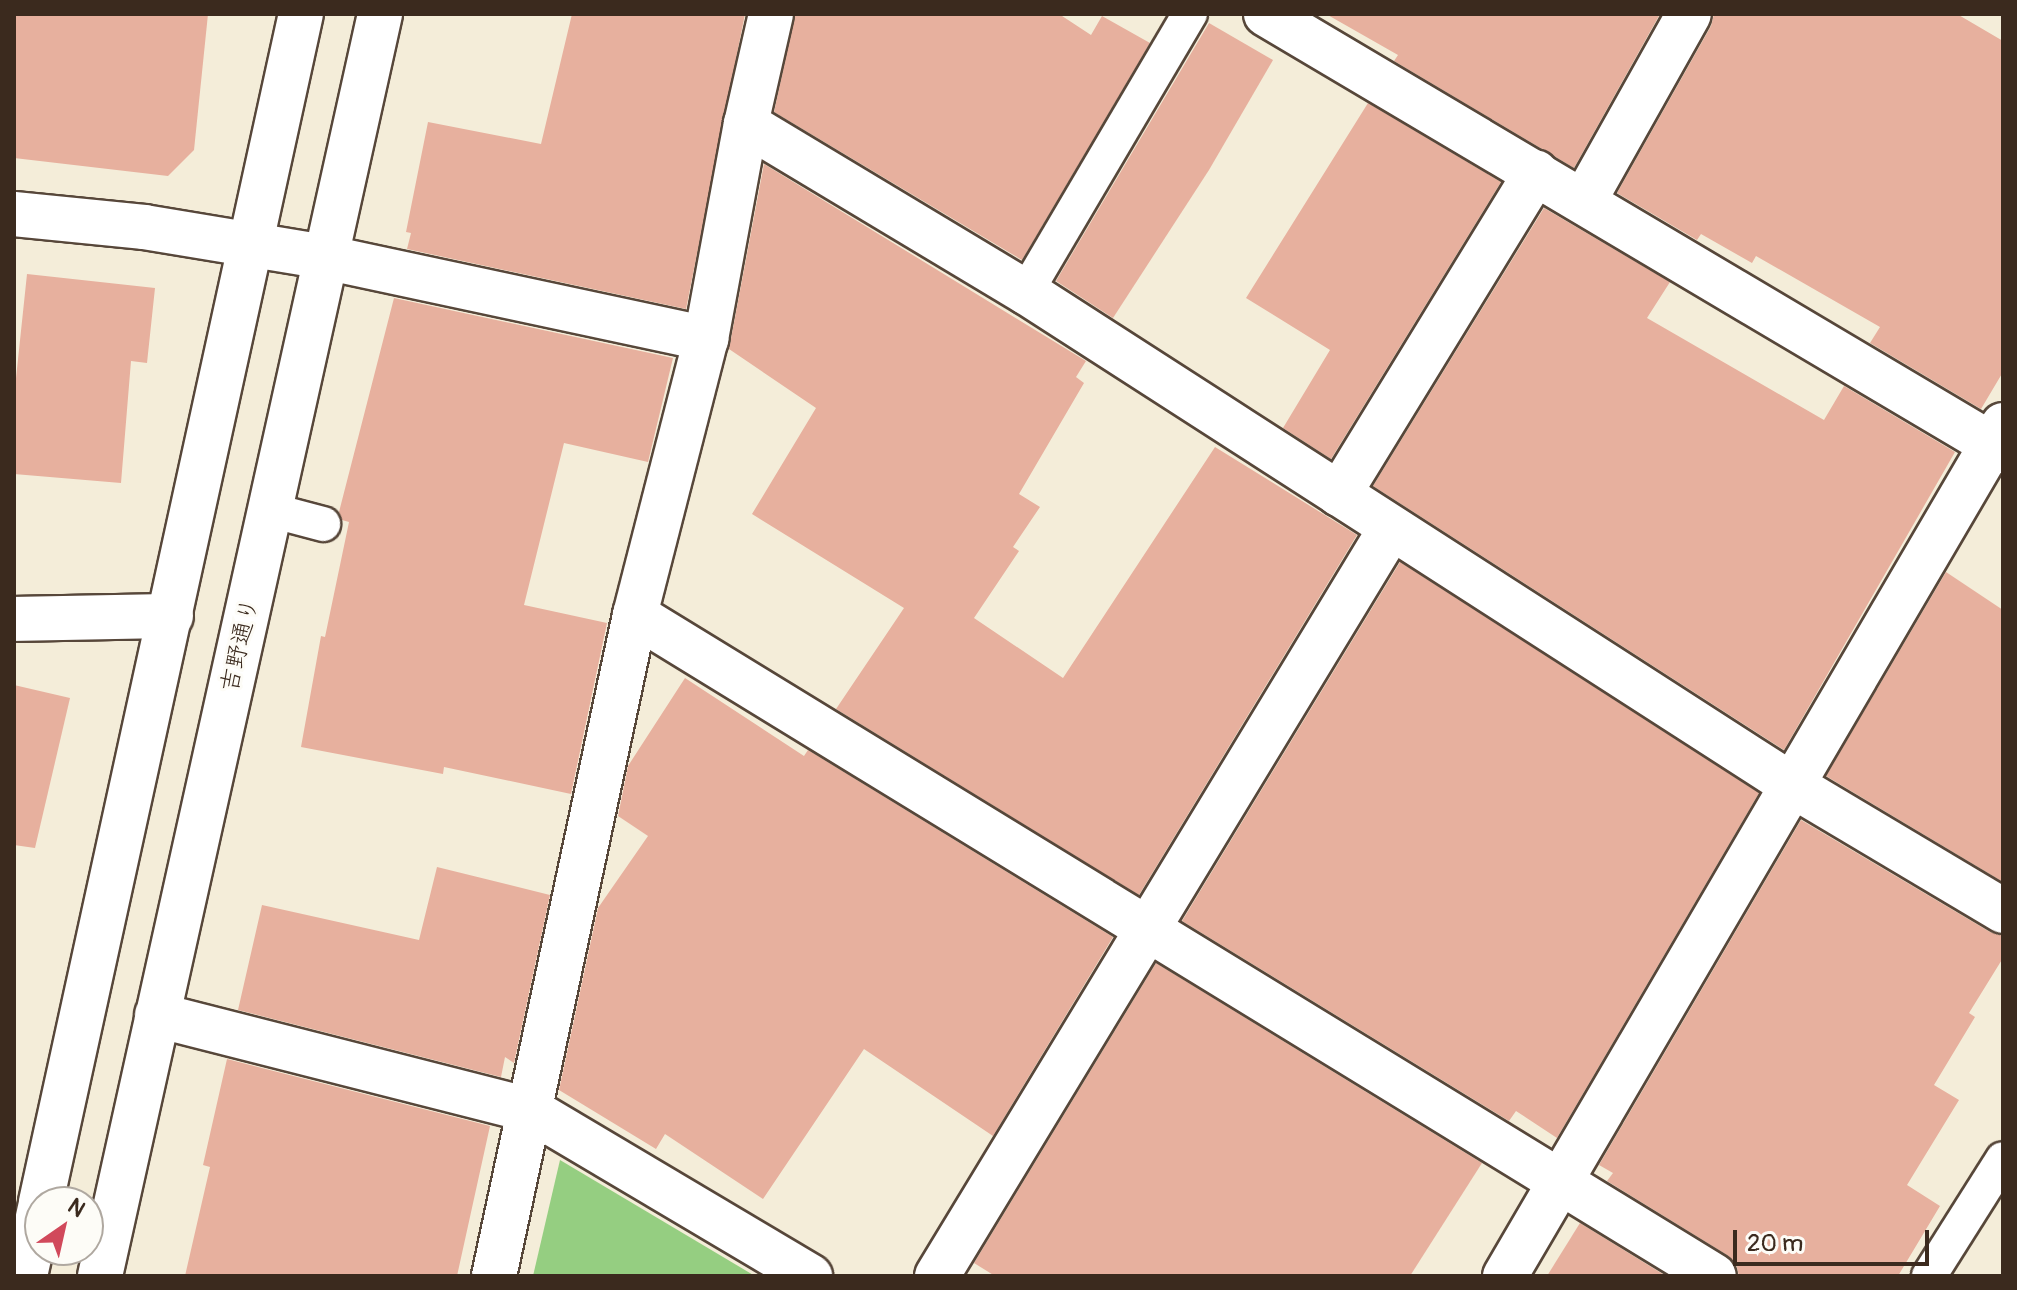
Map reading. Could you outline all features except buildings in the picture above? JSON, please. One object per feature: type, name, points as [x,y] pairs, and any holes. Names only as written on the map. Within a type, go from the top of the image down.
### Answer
[{"type":"street","points":[[44,1186],[301,14]]},
{"type":"street","name":"吉野通り","points":[[100,1276],[380,14]]},
{"type":"street","points":[[494,1276],[635,615],[706,339],[746,124],[771,14]]},
{"type":"street","points":[[1266,14],[1999,440],[1792,785],[1505,1276]]},
{"type":"street","points":[[1584,201],[1689,14]]},
{"type":"street","points":[[746,124],[1026,292],[1792,785],[2003,911]]},
{"type":"street","points":[[1339,494],[1536,173]]},
{"type":"street","points":[[14,214],[144,227],[325,257],[706,339]]},
{"type":"street","points":[[937,1276],[1391,528]]},
{"type":"street","points":[[635,615],[1714,1276]]},
{"type":"street","points":[[14,619],[171,616]]},
{"type":"street","points":[[157,1015],[530,1110],[810,1276]]},
{"type":"lane","points":[[1026,292],[1190,14]]},
{"type":"lane","points":[[270,510],[323,524]]},
{"type":"lane","points":[[1929,1276],[2003,1159]]},
{"type":"green space","points":[[560,1160],[755,1276],[533,1276]]}]
